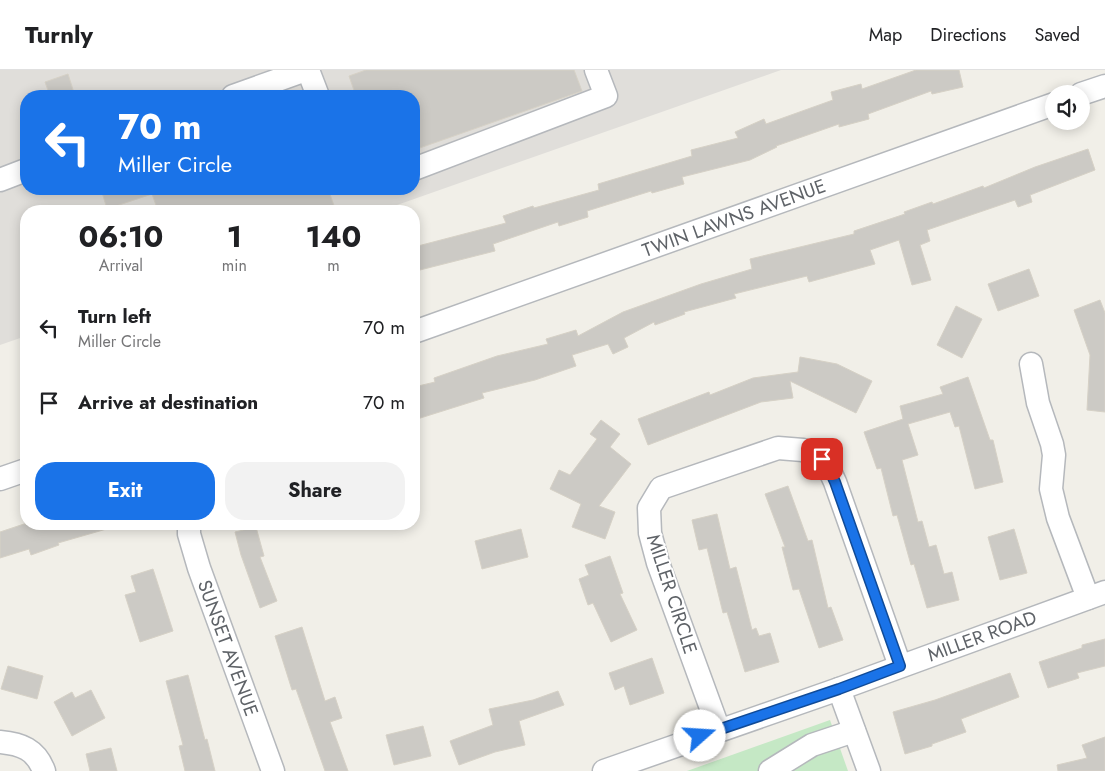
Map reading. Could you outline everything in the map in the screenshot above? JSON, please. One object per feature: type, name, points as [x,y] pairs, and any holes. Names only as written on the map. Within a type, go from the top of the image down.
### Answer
[{"type":"street","points":[[250,90],[307,70],[315,90]]},
{"type":"street","points":[[420,167],[606,96],[596,70]]},
{"type":"street","points":[[1090,91],[1105,86]]},
{"type":"street","name":"TWIN LAWNS AVENUE","points":[[420,330],[1045,107]]},
{"type":"street","points":[[0,180],[20,172]]},
{"type":"street","points":[[1031,364],[1038,403],[1054,455],[1051,489],[1058,518],[1096,595]]},
{"type":"street","name":"MILLER CIRCLE","points":[[719,730],[658,563],[650,533],[649,508],[661,488],[778,448],[803,450],[822,459],[835,482],[900,666]]},
{"type":"street","points":[[0,480],[20,472]]},
{"type":"street","name":"SUNSET AVENUE","points":[[189,530],[199,568],[273,771]]},
{"type":"street","name":"MILLER ROAD","points":[[604,771],[839,689],[1096,595]]},
{"type":"street","points":[[839,689],[868,771]]},
{"type":"street","points":[[770,771],[812,745],[854,732]]},
{"type":"street","points":[[0,742],[18,743],[34,754],[44,771]]},
{"type":"shaded area","points":[[0,70],[781,70],[397,205],[20,205],[20,338],[0,345]]},
{"type":"green space","points":[[830,720],[848,771],[687,771]]},
{"type":"building","points":[[366,70],[574,70],[582,91],[420,148],[420,90],[354,90],[349,76]]},
{"type":"building","points":[[916,70],[959,70],[963,87],[932,94],[931,91],[868,114],[869,119],[839,127],[839,124],[776,146],[750,160],[682,177],[684,184],[652,193],[651,191],[587,211],[588,217],[559,226],[558,222],[493,244],[495,251],[420,270],[420,245],[506,223],[503,216],[533,206],[534,208],[599,190],[598,184],[692,156],[691,150],[738,138],[735,132],[764,119],[766,124],[833,100],[831,92],[861,84],[862,89]]},
{"type":"building","points":[[68,74],[73,90],[48,90],[45,82]]},
{"type":"building","points":[[1088,149],[1095,170],[1030,195],[1032,202],[1018,207],[1015,200],[927,230],[930,241],[920,245],[931,280],[912,285],[899,240],[870,250],[875,264],[809,282],[807,276],[734,294],[736,298],[684,312],[685,314],[655,325],[654,322],[624,338],[628,347],[613,354],[608,344],[572,355],[576,366],[535,380],[482,393],[484,398],[420,418],[420,386],[435,382],[434,378],[497,356],[548,344],[546,339],[576,330],[578,336],[623,312],[701,284],[752,269],[750,259],[854,234],[854,231],[905,214],[904,212],[983,186],[984,188],[1035,167]]},
{"type":"building","points":[[103,195],[149,195],[119,205],[106,205]]},
{"type":"building","points":[[152,195],[330,195],[334,205],[156,205]]},
{"type":"building","points":[[1029,269],[1039,296],[998,311],[988,284]]},
{"type":"building","points":[[1100,300],[1105,313],[1105,412],[1087,410],[1090,355],[1074,310]]},
{"type":"building","points":[[956,306],[982,319],[962,358],[937,345]]},
{"type":"building","points":[[800,357],[837,364],[872,381],[856,413],[790,381],[793,398],[761,402],[648,445],[638,419],[709,392],[710,395],[753,378],[798,372]]},
{"type":"building","points":[[968,377],[990,440],[993,440],[1003,482],[975,489],[959,426],[955,427],[950,412],[908,424],[918,455],[902,460],[918,522],[922,521],[929,547],[936,545],[944,574],[952,572],[959,600],[927,608],[914,564],[911,565],[897,515],[893,516],[881,468],[877,469],[864,432],[903,419],[900,406],[943,394],[940,387]]},
{"type":"building","points":[[601,420],[620,434],[610,447],[631,464],[599,506],[615,512],[605,539],[572,527],[581,504],[550,489],[559,470],[570,475],[597,439],[590,434]]},
{"type":"building","points":[[788,486],[808,541],[812,540],[828,608],[831,607],[843,640],[819,648],[799,589],[793,590],[782,547],[785,547],[765,494]]},
{"type":"building","points":[[717,514],[730,569],[736,567],[752,630],[756,628],[759,636],[770,633],[779,662],[745,672],[727,612],[723,613],[707,548],[699,550],[692,520]]},
{"type":"building","points":[[20,525],[20,530],[103,530],[58,543],[59,545],[31,555],[29,549],[0,558],[0,532]]},
{"type":"building","points":[[521,529],[528,557],[482,569],[475,541]]},
{"type":"building","points":[[1014,529],[1027,573],[1000,580],[988,537]]},
{"type":"building","points":[[257,530],[264,556],[260,557],[277,601],[260,608],[235,532]]},
{"type":"building","points":[[610,556],[623,593],[620,594],[637,630],[611,642],[593,603],[588,605],[579,579],[589,575],[585,565]]},
{"type":"building","points":[[153,569],[173,631],[140,642],[125,595],[136,592],[131,576]]},
{"type":"building","points":[[302,627],[325,701],[335,697],[342,718],[330,722],[348,771],[325,771],[296,689],[292,690],[275,636]]},
{"type":"building","points":[[1105,639],[1105,666],[1077,673],[1079,678],[1048,688],[1039,662],[1082,648],[1082,645]]},
{"type":"building","points":[[652,658],[664,693],[630,705],[624,686],[615,690],[609,673]]},
{"type":"building","points":[[8,666],[43,676],[37,699],[1,689]]},
{"type":"building","points":[[1010,673],[1019,697],[961,719],[966,732],[932,744],[932,746],[905,754],[893,712],[935,700]]},
{"type":"building","points":[[188,675],[215,771],[185,771],[179,746],[183,745],[166,681]]},
{"type":"building","points":[[91,690],[105,718],[72,736],[54,702],[72,692],[75,698]]},
{"type":"building","points":[[558,691],[564,705],[519,721],[525,745],[495,752],[459,765],[450,741],[493,725],[489,709],[533,700]]},
{"type":"building","points":[[423,726],[431,756],[394,765],[386,735]]},
{"type":"building","points":[[1105,737],[1105,771],[1058,771],[1057,765],[1087,758],[1082,745]]},
{"type":"building","points":[[111,748],[117,771],[90,771],[86,754]]},
{"type":"route","points":[[700,736],[839,689],[900,666],[835,482],[822,459]]}]
